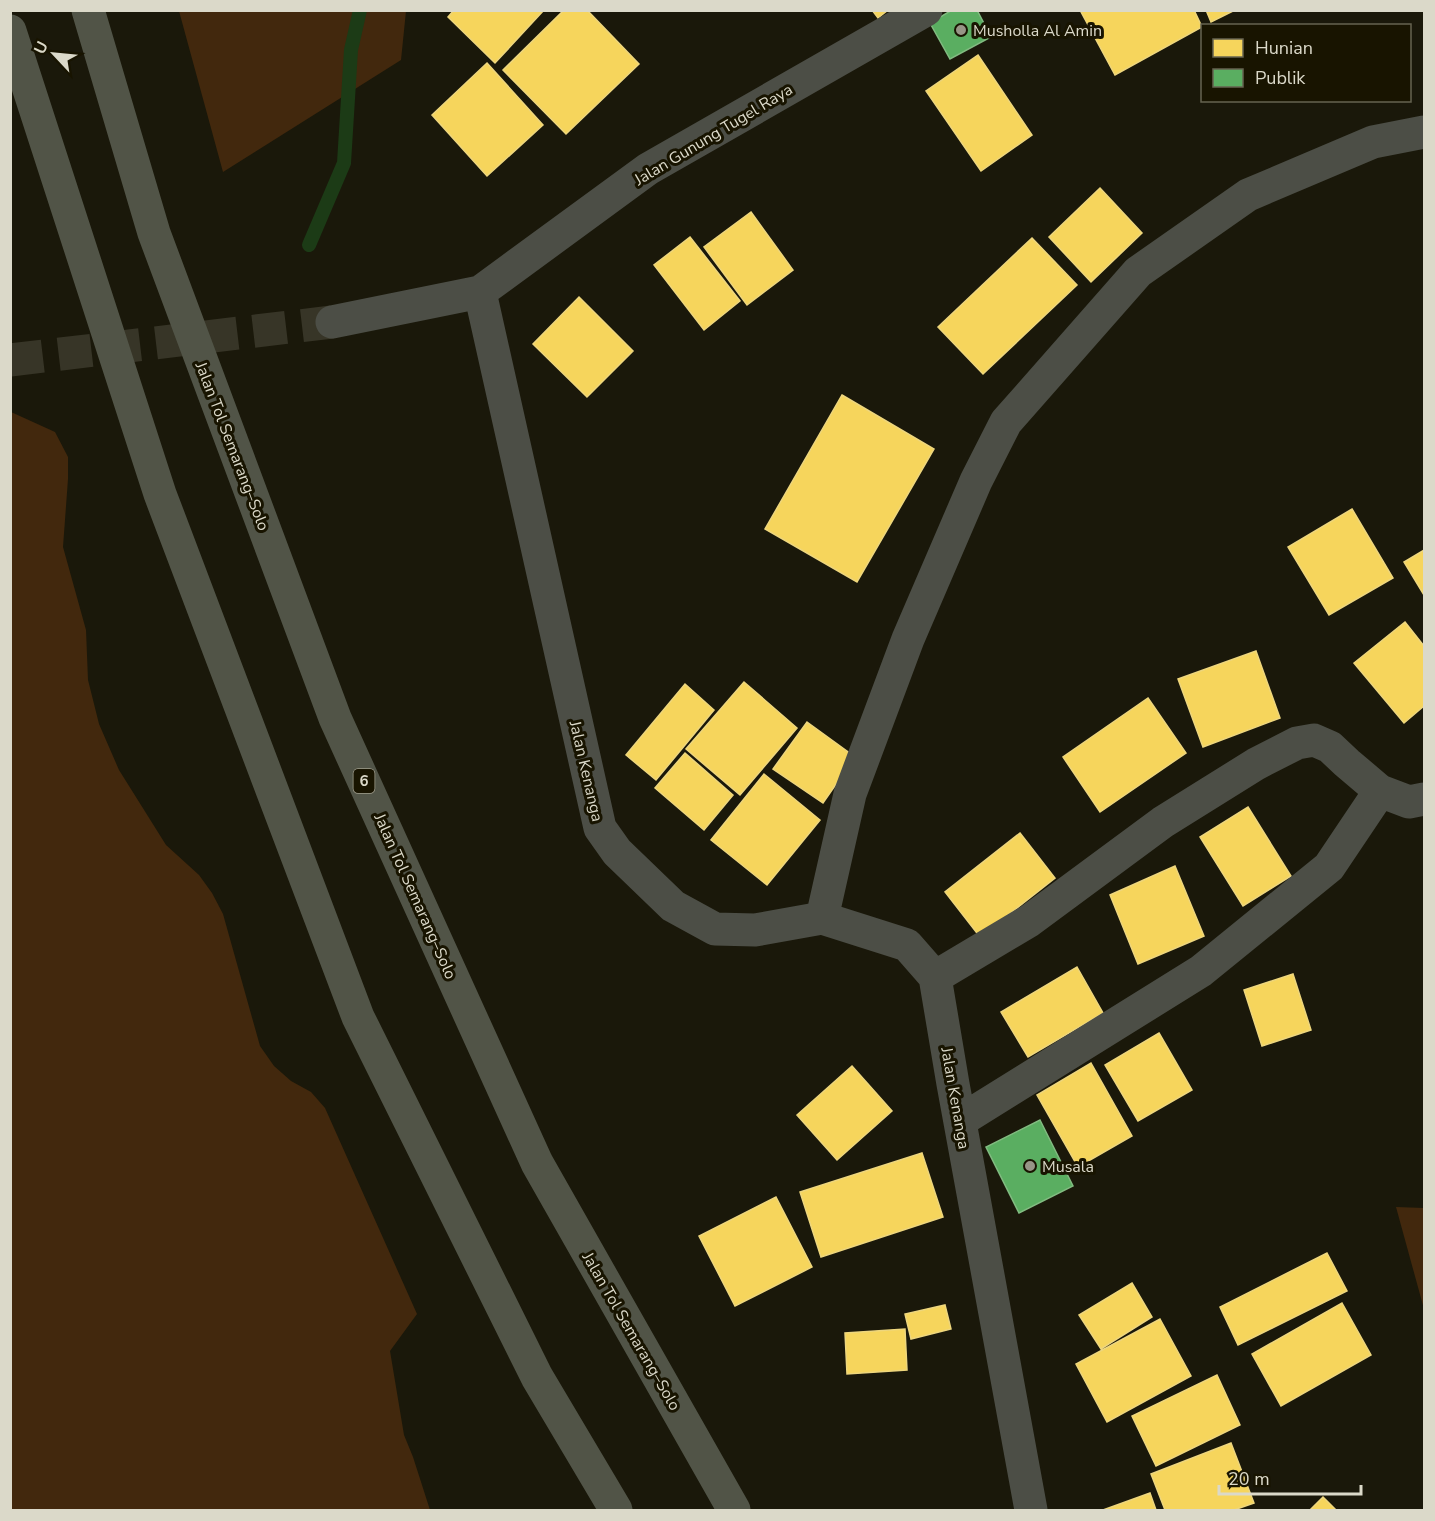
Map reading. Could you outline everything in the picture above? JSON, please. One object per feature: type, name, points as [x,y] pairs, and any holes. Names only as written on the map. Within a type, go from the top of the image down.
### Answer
[{"type":"highway","name":"Jalan Tol Semarang–Solo","points":[[88,10],[153,233],[335,718],[537,1163],[734,1510]]},
{"type":"highway","points":[[10,32],[160,494],[358,1017],[537,1377],[616,1510]]},
{"type":"street","name":"Jalan Gunung Tugel Raya","points":[[480,292],[648,169],[926,10]]},
{"type":"street","points":[[822,918],[854,783],[908,639],[976,481],[1006,422],[1138,272],[1239,201],[1248,195],[1373,142],[1425,132]]},
{"type":"street","points":[[332,322],[480,292]]},
{"type":"street","name":"Jalan Kenanga","points":[[480,292],[600,828],[617,852],[672,906],[715,929],[755,930],[822,918],[907,945],[935,977],[1031,1510]]},
{"type":"street","points":[[935,977],[1029,921],[1163,822],[1256,765],[1297,743],[1314,740],[1330,747],[1380,791],[1409,802],[1425,799]]},
{"type":"street","points":[[960,1121],[1202,971],[1329,867],[1380,791]]},
{"type":"shaded area","points":[[179,11],[406,11],[401,60],[223,172]]},
{"type":"shaded area","points":[[11,412],[55,432],[68,457],[63,547],[86,630],[88,680],[99,724],[119,770],[166,845],[199,875],[212,893],[223,914],[260,1046],[274,1066],[291,1081],[311,1092],[325,1108],[417,1314],[390,1351],[404,1435],[430,1510],[11,1510]]},
{"type":"shaded area","points":[[1396,1207],[1424,1208],[1424,1309]]},
{"type":"building: Hunian","points":[[454,10],[544,10],[495,63],[448,17]]},
{"type":"building: Hunian","points":[[564,10],[587,10],[639,64],[566,134],[503,70]]},
{"type":"building: Hunian","points":[[872,10],[888,10],[878,18]]},
{"type":"building: Hunian","points":[[1080,10],[1194,10],[1201,28],[1115,75]]},
{"type":"building: Hunian","points":[[1206,10],[1235,10],[1211,22]]},
{"type":"building: Hunian","points":[[978,55],[1032,135],[981,171],[926,91]]},
{"type":"building: Hunian","points":[[487,63],[543,125],[487,176],[432,115]]},
{"type":"building: Hunian","points":[[1100,188],[1142,233],[1091,282],[1049,237]]},
{"type":"building: Hunian","points":[[751,212],[793,270],[747,305],[704,247]]},
{"type":"building: Hunian","points":[[690,237],[740,301],[704,330],[654,265]]},
{"type":"building: Hunian","points":[[1032,238],[1077,285],[983,374],[938,327]]},
{"type":"building: Hunian","points":[[579,297],[633,351],[587,397],[533,344]]},
{"type":"building: Hunian","points":[[842,395],[934,449],[857,582],[765,529]]},
{"type":"building: Hunian","points":[[1352,509],[1393,578],[1329,615],[1288,547]]},
{"type":"building: Hunian","points":[[1424,550],[1424,595],[1404,562]]},
{"type":"building: Hunian","points":[[1405,622],[1424,646],[1424,706],[1404,723],[1354,663]]},
{"type":"building: Hunian","points":[[1256,651],[1280,718],[1203,747],[1178,679]]},
{"type":"building: Hunian","points":[[744,682],[797,728],[740,795],[686,749]]},
{"type":"building: Hunian","points":[[685,684],[714,710],[656,780],[626,755]]},
{"type":"building: Hunian","points":[[1148,698],[1186,753],[1100,812],[1063,757]]},
{"type":"building: Hunian","points":[[807,722],[855,757],[823,803],[773,769]]},
{"type":"building: Hunian","points":[[685,753],[733,795],[704,830],[655,788]]},
{"type":"building: Hunian","points":[[764,774],[820,820],[767,885],[711,840]]},
{"type":"building: Hunian","points":[[1248,807],[1291,876],[1243,906],[1200,837]]},
{"type":"building: Hunian","points":[[1020,833],[1055,878],[980,937],[945,892]]},
{"type":"building: Hunian","points":[[1175,866],[1204,936],[1138,964],[1110,895]]},
{"type":"building: Hunian","points":[[1077,967],[1103,1013],[1028,1057],[1001,1012]]},
{"type":"building: Hunian","points":[[1293,974],[1311,1030],[1262,1046],[1244,990]]},
{"type":"building: Hunian","points":[[1159,1033],[1192,1090],[1138,1121],[1105,1065]]},
{"type":"building: Hunian","points":[[1091,1063],[1132,1136],[1078,1167],[1037,1095]]},
{"type":"building: Hunian","points":[[852,1066],[892,1111],[837,1160],[797,1115]]},
{"type":"building: Hunian","points":[[922,1153],[943,1217],[821,1257],[800,1192]]},
{"type":"building: Hunian","points":[[776,1197],[812,1267],[735,1306],[699,1236]]},
{"type":"building: Hunian","points":[[1327,1253],[1347,1291],[1238,1345],[1220,1307]]},
{"type":"building: Hunian","points":[[1132,1283],[1152,1317],[1101,1349],[1079,1315]]},
{"type":"building: Hunian","points":[[1342,1303],[1371,1355],[1281,1406],[1252,1354]]},
{"type":"building: Hunian","points":[[945,1305],[951,1329],[911,1339],[905,1314]]},
{"type":"building: Hunian","points":[[1160,1319],[1191,1376],[1107,1422],[1076,1364]]},
{"type":"building: Hunian","points":[[905,1329],[907,1370],[847,1374],[845,1333]]},
{"type":"building: Hunian","points":[[1217,1375],[1240,1425],[1156,1466],[1132,1416]]},
{"type":"building: Hunian","points":[[1231,1443],[1254,1503],[1234,1510],[1165,1510],[1151,1474]]},
{"type":"building: Hunian","points":[[1150,1493],[1156,1510],[1103,1510]]},
{"type":"building: Hunian","points":[[1323,1497],[1336,1510],[1310,1510]]},
{"type":"building: Publik","name":"Musholla Al Amin","points":[[952,10],[977,10],[991,37],[950,59],[930,23]]},
{"type":"building: Publik","name":"Musala","points":[[1040,1120],[1073,1186],[1019,1213],[986,1147]]},
{"type":"waterway","points":[[309,245],[344,163],[351,50],[360,10]]},
{"type":"tunnel","points":[[10,360],[332,322]]},
{"type":"place","name":"Musholla Al Amin","points":[[961,30]]},
{"type":"place","name":"Musala","points":[[1030,1166]]}]
